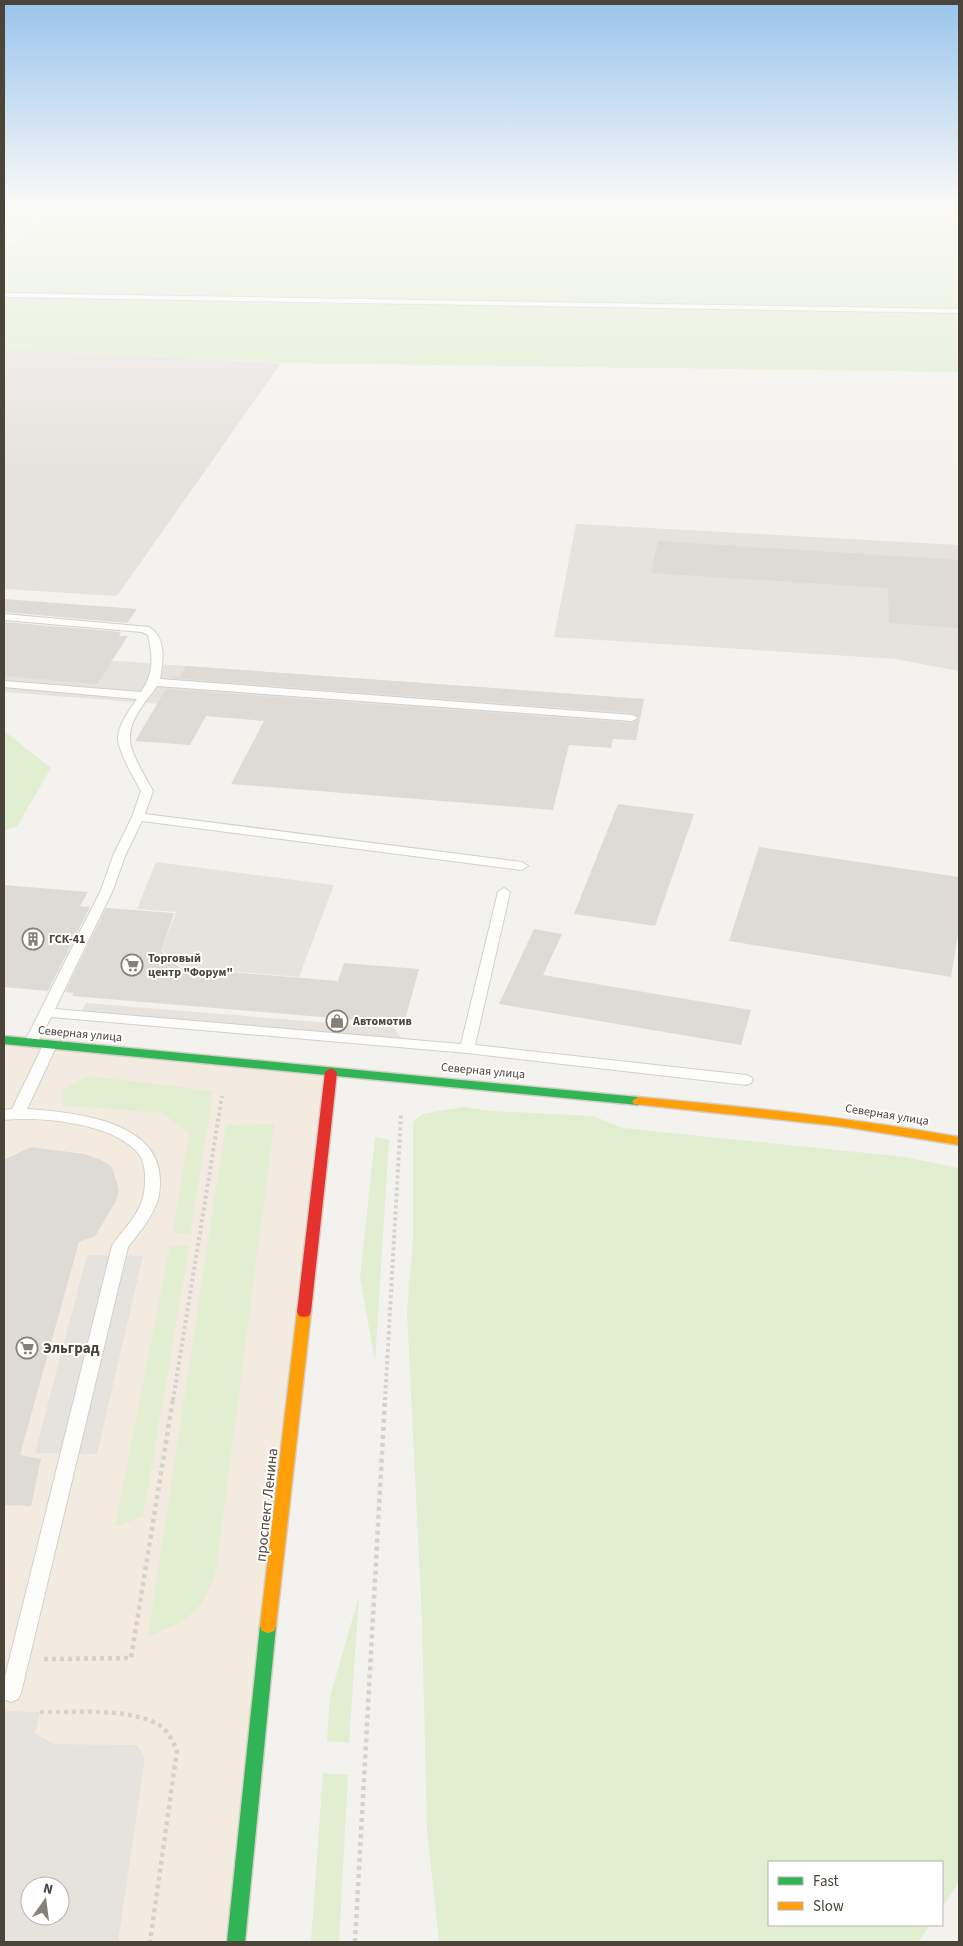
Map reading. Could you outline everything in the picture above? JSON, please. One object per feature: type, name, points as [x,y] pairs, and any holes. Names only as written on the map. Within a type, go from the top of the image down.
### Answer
[{"type":"main road","name":"Северная улица","points":[[4,1040],[737,1110],[894,1129],[959,1141]]},
{"type":"main road","name":"проспект Ленина","points":[[236,1942],[260,1694],[330,1072]]},
{"type":"lane","points":[[4,295],[959,311]]},
{"type":"lane","points":[[4,617],[146,629],[153,634],[158,656],[154,682],[133,713],[124,737],[132,762],[146,791],[138,817],[107,890],[31,1043]]},
{"type":"lane","points":[[154,682],[632,718]]},
{"type":"lane","points":[[4,684],[145,696]]},
{"type":"lane","points":[[138,817],[522,866]]},
{"type":"lane","points":[[467,1049],[504,892]]},
{"type":"lane","points":[[46,1012],[467,1049],[746,1080]]},
{"type":"lane","points":[[11,1114],[21,1103],[50,1045]]},
{"type":"lane","points":[[11,1114],[74,1119],[106,1128],[144,1150],[152,1171],[152,1194],[143,1215],[120,1246],[11,1693]]},
{"type":"path","points":[[33,1660],[131,1658],[222,1096]]},
{"type":"path","points":[[355,1942],[401,1115]]},
{"type":"path","points":[[40,1712],[120,1715],[146,1719],[159,1725],[168,1734],[176,1750],[150,1942]]},
{"type":"shaded area","points":[[4,349],[281,363],[117,596],[4,589]]},
{"type":"shaded area","points":[[576,524],[959,545],[959,671],[895,659],[554,637]]},
{"type":"shaded area","points":[[4,653],[644,699],[636,740],[4,692]]},
{"type":"shaded area","points":[[156,862],[334,885],[299,977],[182,967],[161,950],[176,912],[137,909]]},
{"type":"shaded area","points":[[86,1003],[394,1028],[402,1039],[81,1012]]},
{"type":"shaded area","points":[[4,1040],[331,1072],[236,1942],[4,1942]]},
{"type":"shaded area","points":[[87,1255],[143,1256],[97,1454],[35,1453]]},
{"type":"shaded area","points":[[4,1711],[40,1712],[35,1733],[54,1744],[137,1745],[145,1758],[118,1942],[4,1942]]},
{"type":"green space","points":[[4,293],[959,293],[959,372],[290,363],[4,349]]},
{"type":"green space","points":[[4,731],[51,768],[17,826],[4,831]]},
{"type":"green space","points":[[88,1076],[213,1091],[190,1234],[173,1233],[189,1132],[162,1113],[62,1105],[63,1090]]},
{"type":"green space","points":[[464,1107],[491,1111],[593,1116],[623,1128],[905,1157],[959,1168],[959,1882],[943,1906],[943,1861],[768,1861],[768,1926],[929,1926],[918,1942],[439,1942],[427,1830],[422,1620],[407,1311],[413,1241],[413,1122],[422,1114]]},
{"type":"green space","points":[[274,1124],[216,1570],[206,1596],[192,1613],[173,1626],[148,1636],[226,1125]]},
{"type":"green space","points":[[375,1137],[389,1140],[375,1362],[360,1277]]},
{"type":"green space","points":[[170,1246],[189,1246],[143,1516],[115,1527]]},
{"type":"green space","points":[[359,1596],[349,1743],[327,1741],[330,1697]]},
{"type":"green space","points":[[323,1773],[348,1775],[339,1942],[311,1942]]},
{"type":"building","points":[[658,541],[959,560],[959,628],[889,623],[888,588],[651,573]]},
{"type":"building","points":[[4,599],[137,609],[127,623],[4,612]]},
{"type":"building","points":[[4,622],[121,632],[119,636],[128,636],[97,684],[4,676]]},
{"type":"building","points":[[186,666],[644,699],[640,718],[632,713],[172,678],[173,676],[179,677]]},
{"type":"building","points":[[166,689],[632,723],[640,719],[636,740],[613,739],[611,748],[569,745],[553,810],[231,784],[264,721],[206,716],[190,745],[135,741]]},
{"type":"building","points":[[618,804],[694,814],[655,926],[574,914]]},
{"type":"building","points":[[759,847],[959,877],[959,928],[951,977],[729,941]]},
{"type":"building","name":"ГСК-41","points":[[4,885],[88,892],[80,906],[90,907],[48,991],[4,987]]},
{"type":"building","name":"Торговый центр \"Форум\"","points":[[106,908],[174,913],[161,951],[180,968],[338,981],[344,963],[419,969],[404,1024],[72,996],[74,993],[65,992]]},
{"type":"building","points":[[534,929],[562,934],[543,975],[751,1010],[741,1045],[499,1004]]},
{"type":"building","name":"Эльград","points":[[31,1147],[84,1154],[101,1160],[112,1167],[119,1190],[116,1201],[95,1236],[79,1242],[20,1455],[41,1459],[31,1506],[4,1505],[4,1160]]},
{"type":"traffic: fast","points":[[4,1040],[638,1101]]},
{"type":"traffic: fast","points":[[236,1942],[268,1626]]},
{"type":"traffic: slow","points":[[638,1101],[839,1122],[959,1141]]},
{"type":"traffic: slow","points":[[268,1626],[304,1312]]},
{"type":"traffic: jam","points":[[304,1312],[331,1072]]},
{"type":"place","name":"ГСК-41","points":[[33,939]]},
{"type":"place","name":"Торговый центр \"Форум\"","points":[[132,965]]},
{"type":"place","name":"Автомотив","points":[[337,1021]]},
{"type":"place","name":"Эльград","points":[[27,1348]]}]
